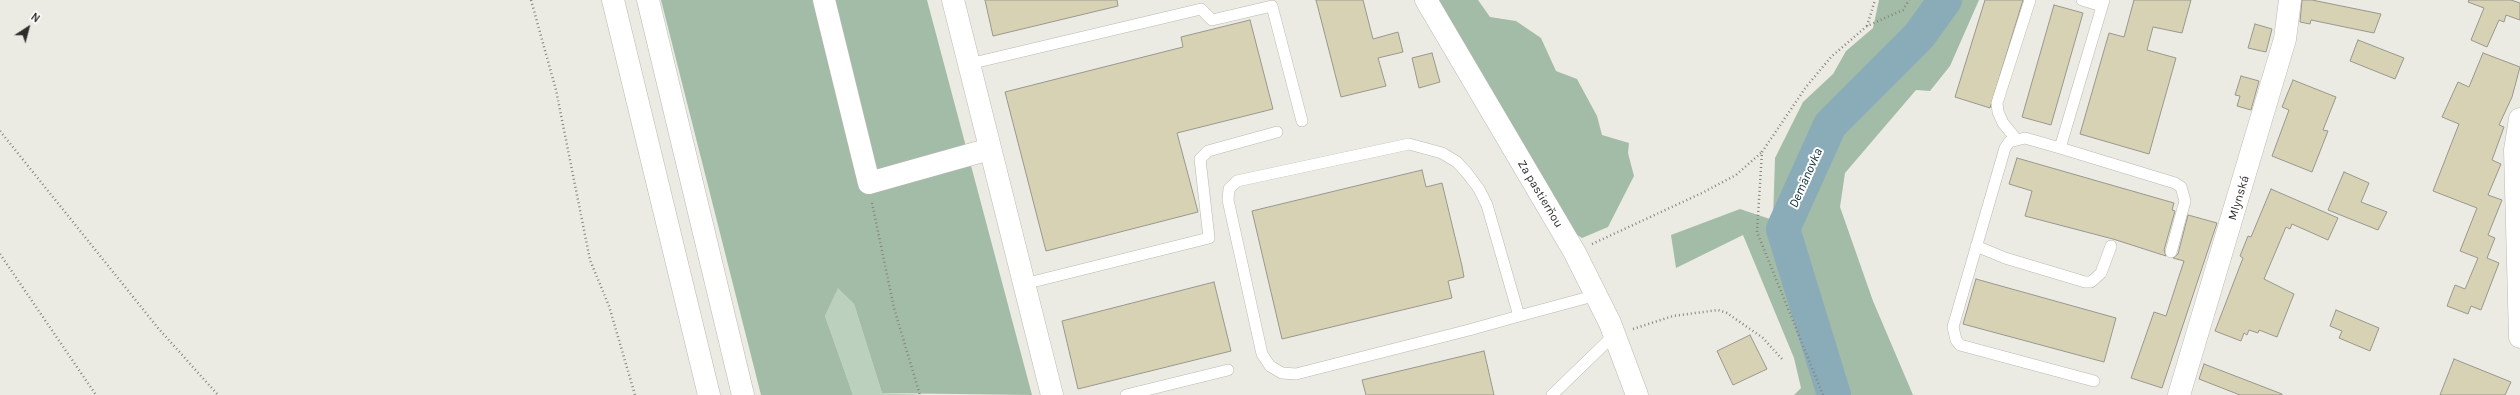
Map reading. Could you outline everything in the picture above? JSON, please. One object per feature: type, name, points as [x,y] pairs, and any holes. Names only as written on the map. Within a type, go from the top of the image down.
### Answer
[{"type":"main road","points":[[613,0],[709,395]]},
{"type":"main road","points":[[648,0],[742,395]]},
{"type":"main road","points":[[824,0],[869,183],[990,149]]},
{"type":"main road","points":[[953,0],[1052,395]]},
{"type":"main road","name":"Za pastierňou","points":[[1426,0],[1575,253],[1597,295],[1634,386]]},
{"type":"main road","name":"Mlynská","points":[[2180,395],[2285,39],[2290,0]]},
{"type":"main road","points":[[2520,119],[2515,150],[2520,338]]},
{"type":"lane","points":[[2016,139],[2003,123],[1998,112],[1998,103],[2030,0]]},
{"type":"lane","points":[[2060,148],[2103,3],[2082,0]]},
{"type":"lane","points":[[969,64],[1201,9],[1212,20],[1272,6],[1302,122]]},
{"type":"lane","points":[[1024,284],[1209,238],[1200,159],[1208,151],[1278,132]]},
{"type":"lane","points":[[2094,381],[1960,345],[1956,340],[1952,327],[2005,148],[2009,142],[2016,139],[2025,138],[2175,183],[2181,187],[2185,201],[2171,252]]},
{"type":"lane","points":[[1519,316],[1485,200],[1467,173],[1457,162],[1442,153],[1409,144],[1237,181],[1229,189],[1228,200],[1262,354],[1270,366],[1282,373],[1296,374],[1519,316],[1597,295]]},
{"type":"lane","points":[[1976,246],[2005,258],[2084,282],[2091,282],[2101,273],[2111,246]]},
{"type":"lane","points":[[1552,395],[1614,335]]},
{"type":"lane","points":[[1126,395],[1228,370]]},
{"type":"lane","points":[[1634,386],[1646,395]]},
{"type":"path","points":[[531,0],[556,90],[590,260],[609,306],[635,395]]},
{"type":"path","points":[[1867,26],[1875,0]]},
{"type":"path","points":[[1575,253],[1736,176],[1762,152],[1806,87],[1831,57],[1867,26],[1903,10],[1909,0]]},
{"type":"path","points":[[0,131],[158,328],[218,395]]},
{"type":"path","points":[[1762,152],[1757,232],[1823,395]]},
{"type":"path","points":[[869,183],[880,248],[892,301],[920,395]]},
{"type":"path","points":[[0,254],[96,395]]},
{"type":"path","points":[[1614,335],[1673,316],[1718,310],[1727,313],[1763,338],[1782,359]]},
{"type":"green space","points":[[661,0],[927,0],[1032,395],[882,393],[854,304],[838,288],[825,316],[853,395],[761,395]]},
{"type":"green space","points":[[1436,0],[1478,0],[1490,17],[1516,21],[1541,38],[1556,71],[1577,79],[1597,116],[1602,135],[1629,143],[1628,153],[1634,176],[1608,227],[1582,238],[1573,232]]},
{"type":"green space","points":[[1879,0],[1979,0],[1950,66],[1930,91],[1916,90],[1845,173],[1840,207],[1873,301],[1913,395],[1794,395],[1801,388],[1794,358],[1743,235],[1676,268],[1671,235],[1740,209],[1773,220],[1775,158],[1803,102],[1833,74],[1846,51],[1873,28]]},
{"type":"green space","points":[[838,287],[854,304],[882,393],[927,395],[853,395],[825,316]]},
{"type":"building","points":[[985,0],[1117,0],[1118,6],[993,36]]},
{"type":"building","points":[[1316,0],[1363,0],[1373,39],[1398,32],[1403,52],[1378,58],[1386,86],[1341,97]]},
{"type":"building","points":[[1985,0],[2023,0],[1990,108],[1955,97]]},
{"type":"building","points":[[2134,0],[2191,0],[2182,33],[2153,27],[2147,50],[2176,58],[2149,154],[2080,134],[2109,33],[2124,37]]},
{"type":"building","points":[[2302,0],[2312,0],[2381,14],[2374,33],[2311,20],[2310,24],[2300,22]]},
{"type":"building","points":[[2469,0],[2511,0],[2520,3],[2520,20],[2506,15],[2504,22],[2499,20],[2487,47],[2471,40],[2484,8],[2468,2]]},
{"type":"building","points":[[2054,5],[2083,13],[2051,125],[2022,117]]},
{"type":"building","points":[[1250,20],[1273,109],[1177,133],[1198,212],[1046,251],[1005,92],[1183,47],[1181,37]]},
{"type":"building","points":[[2255,24],[2272,29],[2266,52],[2248,48]]},
{"type":"building","points":[[2358,40],[2404,58],[2395,79],[2350,61]]},
{"type":"building","points":[[1432,53],[1440,82],[1419,88],[1412,58]]},
{"type":"building","points":[[2483,53],[2520,67],[2512,97],[2499,125],[2504,127],[2492,160],[2501,164],[2488,195],[2502,200],[2488,235],[2495,238],[2487,258],[2499,263],[2481,310],[2471,306],[2468,314],[2447,306],[2455,285],[2465,289],[2478,258],[2460,251],[2477,208],[2433,191],[2459,124],[2442,117],[2458,82],[2469,87]]},
{"type":"building","points":[[2241,76],[2259,81],[2251,110],[2237,106],[2240,96],[2235,95]]},
{"type":"building","points":[[2293,80],[2336,97],[2323,130],[2328,131],[2312,172],[2272,156],[2289,110],[2282,107]]},
{"type":"building","points":[[2017,158],[2174,203],[2172,210],[2175,211],[2164,250],[2166,256],[2113,239],[2025,216],[2032,191],[2009,184]]},
{"type":"building","points":[[1422,170],[1426,187],[1442,183],[1462,266],[1464,277],[1448,281],[1452,298],[1282,339],[1252,211]]},
{"type":"building","points":[[2344,172],[2369,183],[2361,202],[2387,212],[2378,230],[2328,210]]},
{"type":"building","points":[[2271,189],[2338,218],[2328,240],[2292,224],[2290,229],[2286,227],[2264,279],[2294,294],[2277,337],[2259,330],[2258,333],[2249,330],[2247,335],[2244,333],[2241,341],[2215,331],[2243,258],[2240,256],[2248,236],[2251,237]]},
{"type":"building","points":[[2188,215],[2217,223],[2162,388],[2131,378],[2154,312],[2166,316],[2184,261],[2173,258],[2178,254]]},
{"type":"building","points":[[1976,279],[2116,318],[2104,362],[1963,324]]},
{"type":"building","points":[[1214,282],[1231,351],[1078,389],[1062,321]]},
{"type":"building","points":[[2336,310],[2379,328],[2370,351],[2339,338],[2342,331],[2330,326]]},
{"type":"building","points":[[1750,335],[1767,369],[1733,385],[1717,351]]},
{"type":"building","points":[[1484,351],[1494,395],[1366,395],[1362,380]]},
{"type":"building","points":[[2454,359],[2511,382],[2505,395],[2440,395]]},
{"type":"building","points":[[2204,364],[2282,395],[2240,395],[2199,379]]},
{"type":"waterway","name":"Demänovka","points":[[1834,395],[1783,229],[1830,125],[1919,36],[1945,0]]}]
